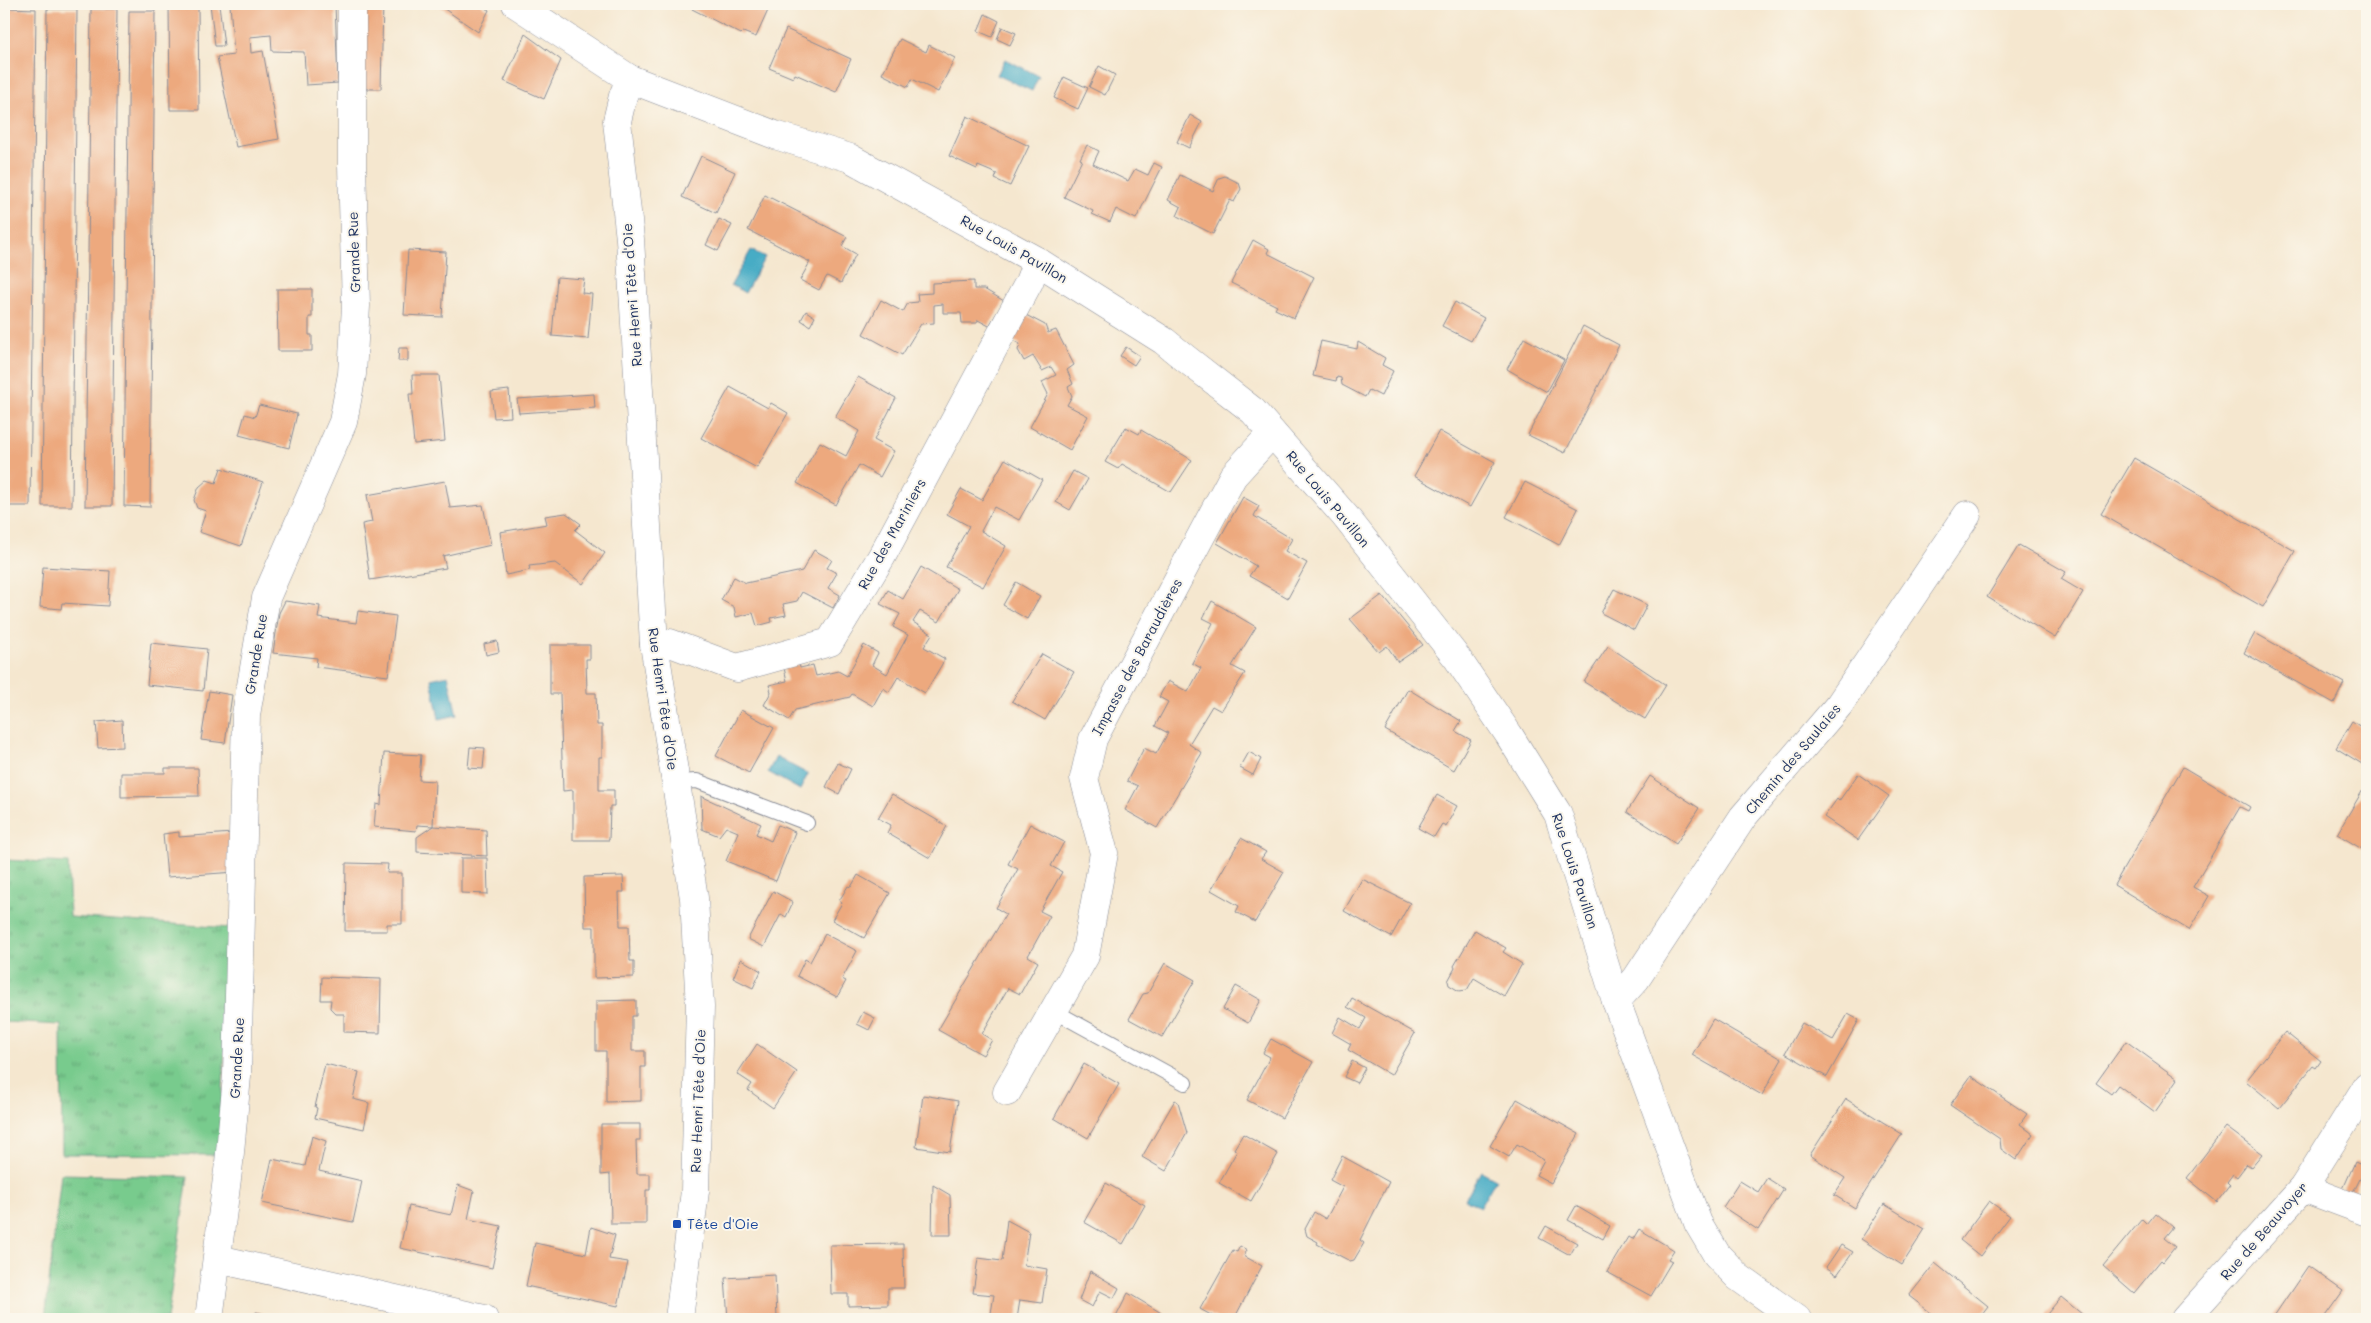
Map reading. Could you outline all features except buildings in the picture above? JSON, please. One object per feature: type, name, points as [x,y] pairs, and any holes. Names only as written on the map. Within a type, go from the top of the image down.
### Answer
[{"type":"street","name":"Grande Rue","points":[[209,1319],[218,1259],[237,1076],[248,706],[266,598],[343,422],[352,374],[356,306],[352,165],[352,4]]},
{"type":"street","name":"Rue Louis Pavillon","points":[[516,4],[630,79],[781,137],[850,158],[1037,261],[1164,341],[1253,411],[1344,516],[1457,658],[1509,735],[1558,814],[1616,1001],[1698,1223],[1717,1255],[1738,1276],[1797,1319]]},
{"type":"street","name":"Rue Henri Tête d'Oie","points":[[630,79],[623,96],[617,122],[630,238],[654,644],[694,898],[700,1007],[695,1191],[679,1319]]},
{"type":"street","name":"Rue des Mariniers","points":[[654,644],[670,643],[737,668],[830,642],[882,556],[1029,282],[1037,261]]},
{"type":"street","name":"Impasse des Baraudières","points":[[1007,1092],[1085,956],[1104,854],[1084,778],[1093,740],[1233,476],[1272,434]]},
{"type":"street","name":"Chemin des Saulaies","points":[[1616,1001],[1636,979],[1743,817],[1839,705],[1967,515]]},
{"type":"street","name":"Rue de Beauvoyer","points":[[2185,1319],[2303,1188],[2367,1086]]},
{"type":"street","points":[[2303,1188],[2367,1212]]},
{"type":"street","points":[[218,1259],[484,1319]]},
{"type":"lane","points":[[676,782],[697,781],[807,823]]},
{"type":"lane","points":[[1054,1011],[1185,1083]]},
{"type":"green space","points":[[4,860],[68,863],[70,917],[230,928],[220,1155],[62,1154],[61,1025],[4,1022]]},
{"type":"green space","points":[[61,1174],[188,1177],[167,1319],[45,1319]]},
{"type":"water","points":[[1005,59],[1039,76],[1032,91],[997,75]]},
{"type":"water","points":[[751,250],[765,257],[745,293],[731,285]]},
{"type":"water","points":[[448,675],[457,715],[439,719],[431,679]]},
{"type":"water","points":[[776,757],[808,774],[800,790],[768,772]]},
{"type":"water","points":[[1481,1171],[1496,1179],[1480,1207],[1465,1199]]},
{"type":"place","name":"Tête d'Oie","points":[[677,1224]]}]
